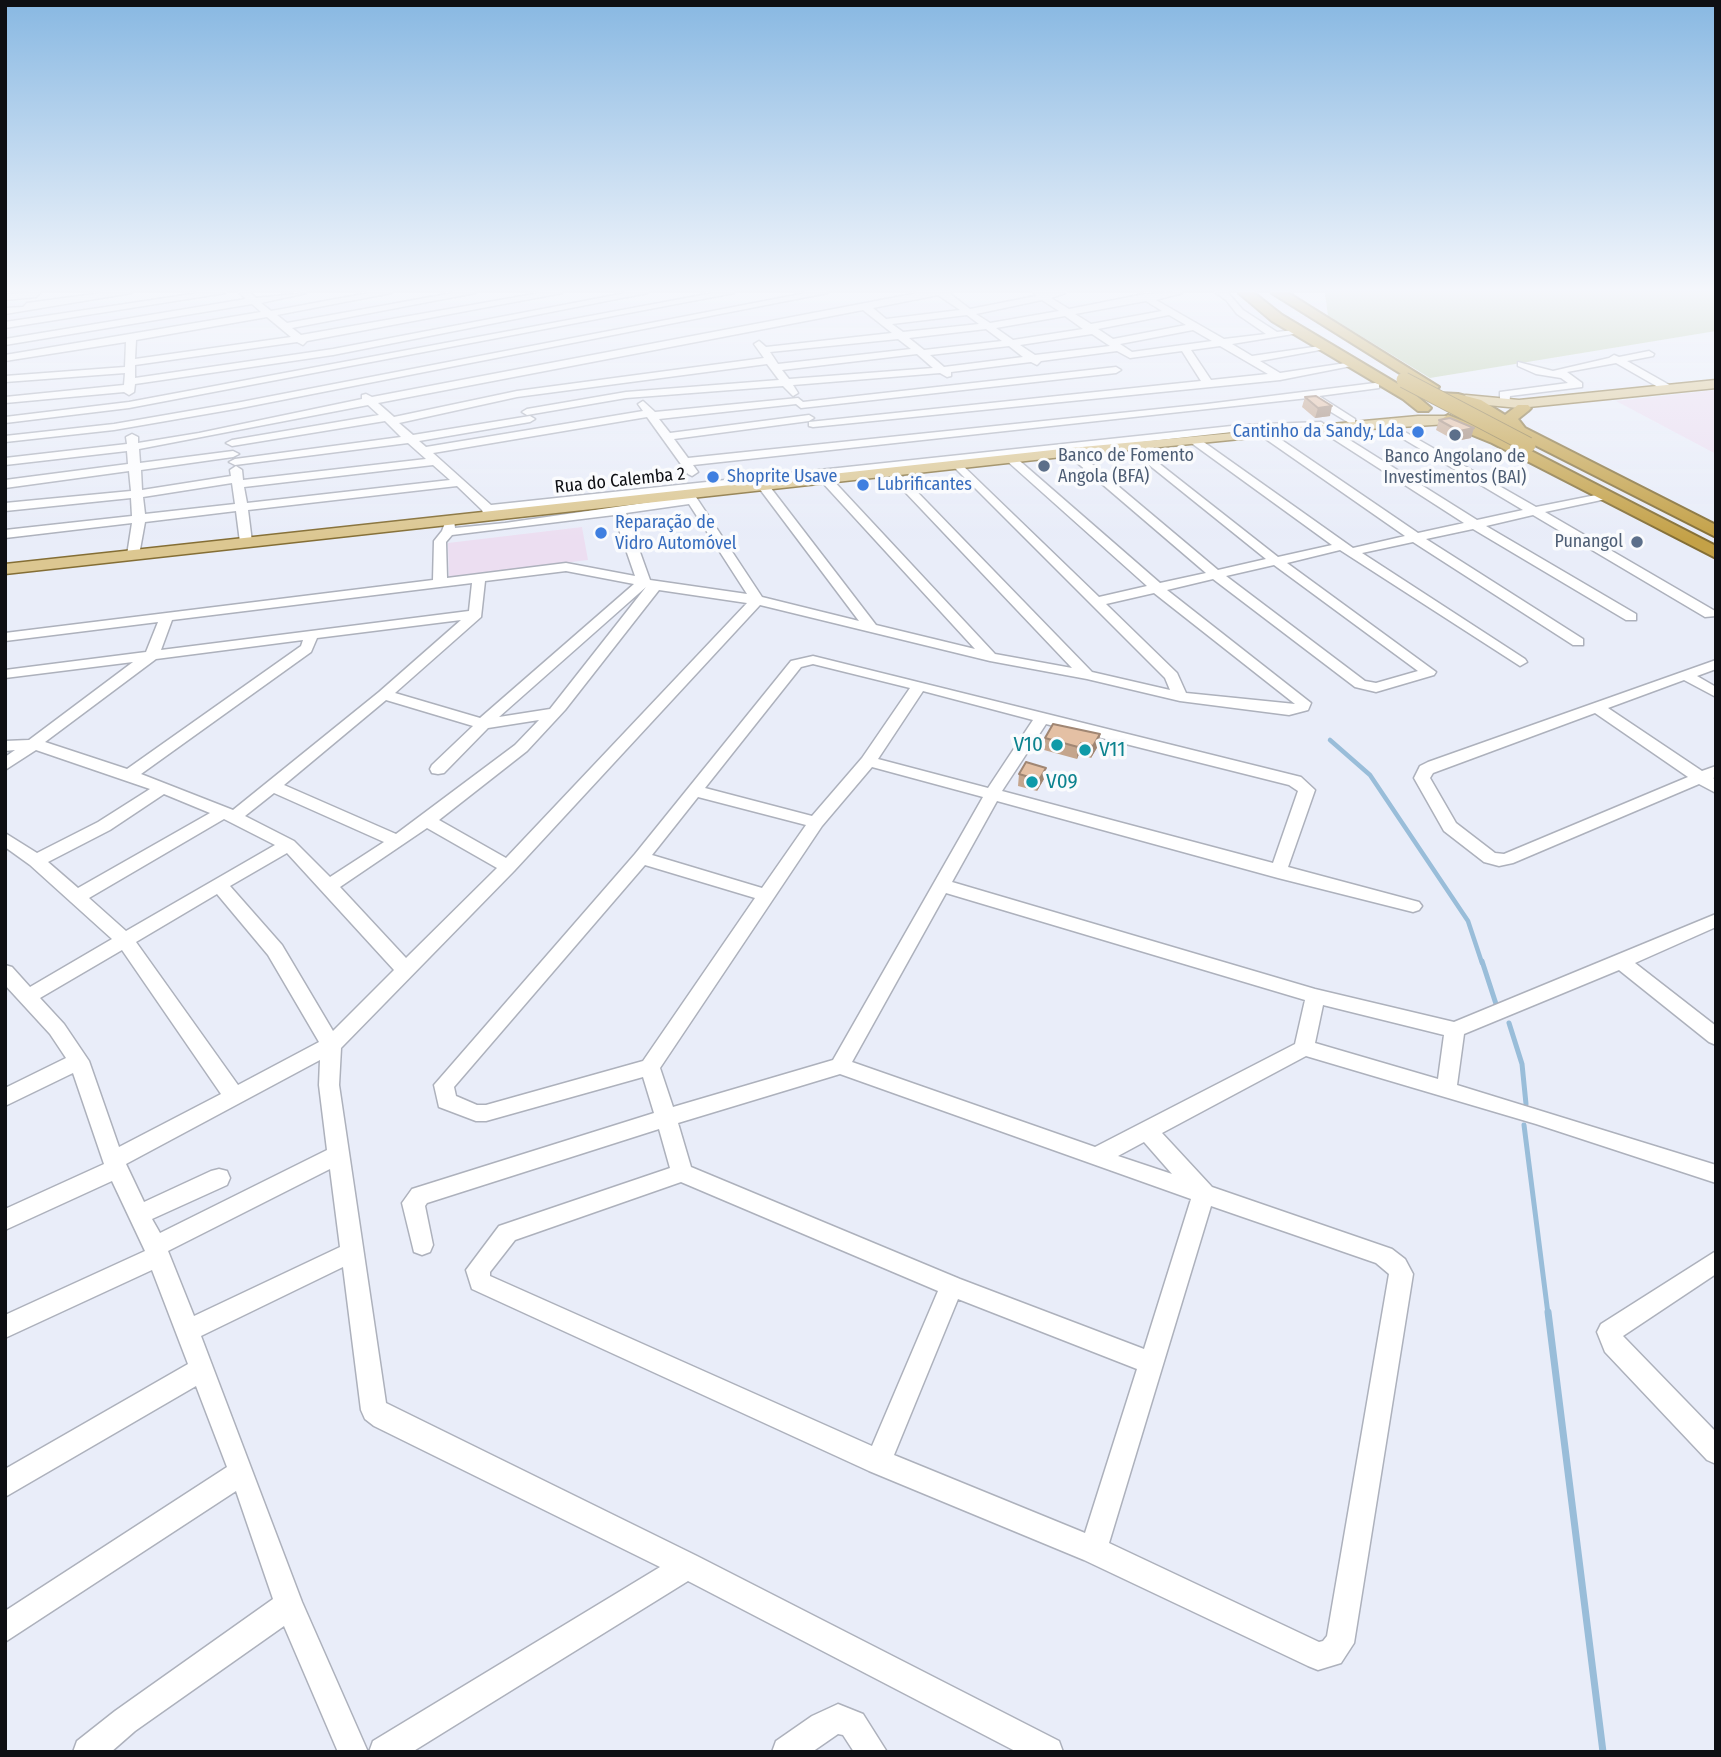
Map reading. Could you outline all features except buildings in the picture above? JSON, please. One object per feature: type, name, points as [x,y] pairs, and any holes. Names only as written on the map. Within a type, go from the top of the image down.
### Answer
[{"type":"highway","points":[[1373,375],[1408,396],[1430,401],[1466,399]]},
{"type":"highway","points":[[1391,375],[1716,539]]},
{"type":"highway","points":[[1392,375],[1400,380]]},
{"type":"highway","points":[[1409,375],[1466,399],[1522,441],[1716,546]]},
{"type":"highway","points":[[1430,401],[1432,415],[1481,432],[1716,553]]},
{"type":"highway","points":[[1523,408],[1510,418],[1522,441],[1716,532]]},
{"type":"highway","points":[[1448,420],[1487,415]]},
{"type":"main road","points":[[1487,415],[1669,388],[1716,385]]},
{"type":"main road","points":[[1487,415],[1523,408],[1716,385]]},
{"type":"main road","points":[[1323,427],[1393,417],[1430,401]]},
{"type":"main road","name":"Rua do Calemba 2","points":[[5,569],[246,542],[449,526],[488,512],[590,509],[697,492],[825,478],[842,473],[891,471],[1035,453],[1071,452],[1127,434],[1194,440],[1323,427],[1448,420]]},
{"type":"street","points":[[5,379],[68,375],[144,375]]},
{"type":"street","points":[[5,400],[27,398],[133,375]]},
{"type":"street","points":[[212,375],[233,453],[246,542]]},
{"type":"street","points":[[5,420],[129,405],[298,375]]},
{"type":"street","points":[[339,375],[460,482],[488,512],[697,492],[842,473],[1035,453],[1309,394],[1375,386]]},
{"type":"street","points":[[5,439],[131,424],[400,375]]},
{"type":"street","points":[[5,462],[133,447],[513,375]]},
{"type":"street","points":[[619,375],[685,462],[697,492],[757,600]]},
{"type":"street","points":[[12,484],[136,469],[233,453],[517,394],[667,375]]},
{"type":"street","points":[[781,375],[842,473]]},
{"type":"street","points":[[233,453],[410,439],[637,396],[887,375]]},
{"type":"street","points":[[947,375],[1035,453]]},
{"type":"street","points":[[423,451],[651,415],[959,388],[1065,375]]},
{"type":"street","points":[[1203,375],[1208,383]]},
{"type":"street","points":[[665,437],[1286,375]]},
{"type":"street","points":[[1487,415],[1504,394],[1578,385],[1563,375]]},
{"type":"street","points":[[1645,375],[1669,388]]},
{"type":"street","points":[[130,376],[129,405],[139,520],[133,555]]},
{"type":"street","points":[[508,376],[539,431]]},
{"type":"street","points":[[1055,376],[1276,561],[1429,672],[1369,688],[1216,575],[1071,452]]},
{"type":"street","points":[[1279,376],[1352,421]]},
{"type":"street","points":[[27,398],[23,460],[12,484],[7,510],[238,481],[435,461]]},
{"type":"street","points":[[1384,423],[1710,614]]},
{"type":"street","points":[[685,462],[1005,427],[1127,434],[1323,427],[1476,525],[1631,617]]},
{"type":"street","points":[[1264,433],[1416,538],[1578,642]]},
{"type":"street","points":[[1194,440],[1346,549],[1520,662]]},
{"type":"street","points":[[5,637],[566,567],[582,568],[650,584],[757,600],[990,657],[1087,675],[1180,697],[1289,710],[1304,707],[1303,702],[1158,589],[1010,458]]},
{"type":"street","points":[[955,464],[1172,676],[1180,697]]},
{"type":"street","points":[[891,471],[1087,675]]},
{"type":"street","points":[[825,478],[990,657]]},
{"type":"street","points":[[5,534],[460,482]]},
{"type":"street","points":[[763,485],[873,629]]},
{"type":"street","points":[[440,583],[440,541],[449,526],[505,527],[590,509],[619,511],[697,492]]},
{"type":"street","points":[[1096,602],[1276,561],[1416,538],[1602,496]]},
{"type":"street","points":[[619,511],[650,584]]},
{"type":"street","points":[[76,897],[229,815],[273,786],[384,695],[476,614],[479,578]]},
{"type":"street","points":[[438,769],[483,724],[590,628],[650,584]]},
{"type":"street","points":[[328,887],[427,821],[521,748],[620,633],[650,584]]},
{"type":"street","points":[[5,1220],[115,1164],[331,1045],[509,867],[757,600]]},
{"type":"street","points":[[5,674],[476,614]]},
{"type":"street","points":[[5,765],[152,655],[166,618]]},
{"type":"street","points":[[590,628],[620,633]]},
{"type":"street","points":[[129,775],[306,649],[310,643],[310,634]]},
{"type":"street","points":[[919,687],[868,761],[816,822],[650,1067],[486,1113],[476,1113],[446,1101],[444,1086],[642,858],[796,664],[813,660],[1304,785],[1307,790],[1279,872]]},
{"type":"street","points":[[1708,775],[1507,859],[1490,858],[1451,827],[1423,778],[1426,770],[1716,664]]},
{"type":"street","points":[[1686,675],[1716,693]]},
{"type":"street","points":[[384,695],[483,724],[553,713]]},
{"type":"street","points":[[1598,708],[1708,775],[1716,788]]},
{"type":"street","points":[[840,1066],[993,793],[1042,718]]},
{"type":"street","points":[[5,747],[34,744],[129,775],[229,815],[288,845],[406,971]]},
{"type":"street","points":[[868,761],[1413,906]]},
{"type":"street","points":[[273,786],[397,841]]},
{"type":"street","points":[[36,861],[104,826],[162,789]]},
{"type":"street","points":[[695,791],[816,822]]},
{"type":"street","points":[[427,821],[509,867]]},
{"type":"street","points":[[5,839],[36,861],[124,939],[235,1097]]},
{"type":"street","points":[[29,996],[288,845]]},
{"type":"street","points":[[642,858],[766,895]]},
{"type":"street","points":[[941,885],[1315,996],[1455,1030],[1622,962],[1716,920]]},
{"type":"street","points":[[220,887],[286,965],[331,1045],[329,1085],[374,1410],[383,1417],[687,1566],[1048,1752]]},
{"type":"street","points":[[1622,962],[1716,1037]]},
{"type":"street","points":[[5,972],[57,1029],[79,1061],[115,1164],[157,1252],[242,1472],[289,1605],[353,1752]]},
{"type":"street","points":[[1304,1048],[1315,996]]},
{"type":"street","points":[[1446,1091],[1455,1030]]},
{"type":"street","points":[[1096,1157],[1304,1048],[1536,1116],[1716,1174]]},
{"type":"street","points":[[5,1098],[79,1061]]},
{"type":"street","points":[[422,1245],[413,1203],[420,1196],[840,1066],[1384,1256],[1397,1266],[1401,1274],[1340,1643],[1331,1653],[1318,1656],[1093,1550],[878,1462],[480,1282],[478,1270],[507,1233],[682,1173],[952,1286],[1151,1363]]},
{"type":"street","points":[[650,1067],[682,1173]]},
{"type":"street","points":[[1147,1131],[1204,1195]]},
{"type":"street","points":[[5,1327],[157,1252],[339,1154]]},
{"type":"street","points":[[139,1214],[219,1178]]},
{"type":"street","points":[[1093,1550],[1204,1195]]},
{"type":"street","points":[[187,1331],[354,1251]]},
{"type":"street","points":[[1716,1261],[1609,1332],[1614,1344],[1716,1451]]},
{"type":"street","points":[[878,1462],[952,1286]]},
{"type":"street","points":[[5,1484],[201,1370]]},
{"type":"street","points":[[5,1628],[242,1472]]},
{"type":"street","points":[[384,1752],[687,1566]]},
{"type":"street","points":[[88,1752],[125,1721],[289,1605]]},
{"type":"street","points":[[787,1752],[822,1726],[838,1718],[853,1724],[872,1752]]},
{"type":"shaded area","points":[[1716,390],[1716,454],[1616,401]]},
{"type":"shaded area","points":[[582,527],[588,560],[449,577],[448,543]]},
{"type":"green space","points":[[1425,375],[1448,375],[1430,378]]},
{"type":"waterway","points":[[1330,740],[1370,775],[1468,921],[1482,963]]},
{"type":"waterway","points":[[1482,961],[1496,1004]]},
{"type":"waterway","points":[[1509,1023],[1522,1064],[1526,1104]]},
{"type":"waterway","points":[[1524,1125],[1548,1314]]},
{"type":"waterway","points":[[1548,1312],[1603,1752]]},
{"type":"place","name":"Cantinho da Sandy, Lda","points":[[1418,432]]},
{"type":"place","name":"Banco Angolano de Investimentos (BAI)","points":[[1455,435]]},
{"type":"place","name":"Banco de Fomento Angola (BFA)","points":[[1044,466]]},
{"type":"place","name":"Shoprite Usave","points":[[713,477]]},
{"type":"place","name":"Lubrificantes","points":[[863,485]]},
{"type":"place","name":"Reparação de Vidro Automóvel","points":[[601,533]]},
{"type":"place","name":"Punangol","points":[[1637,542]]},
{"type":"place","name":"V10","points":[[1057,745]]},
{"type":"place","name":"V11","points":[[1085,750]]},
{"type":"place","name":"V09","points":[[1032,782]]}]
